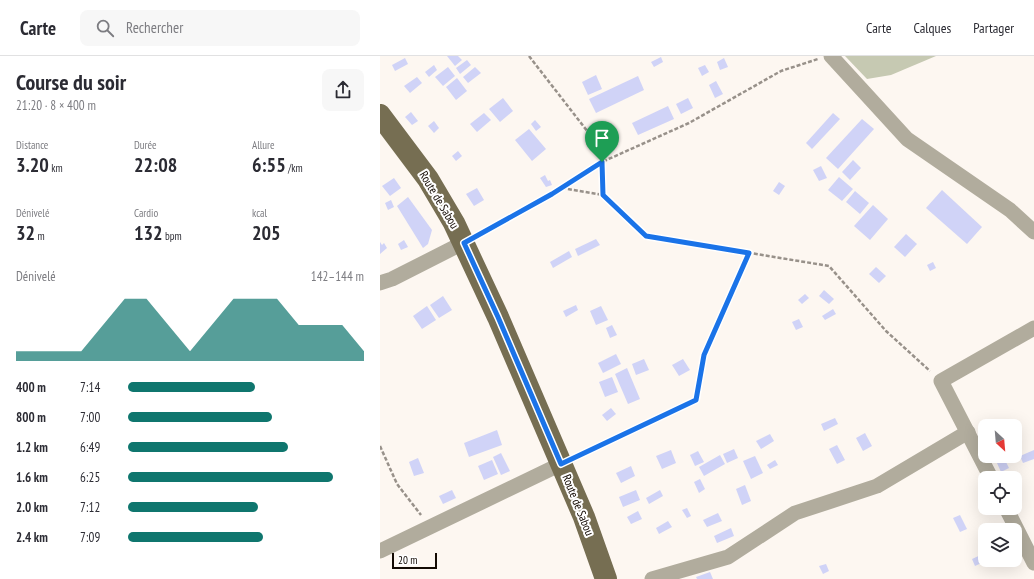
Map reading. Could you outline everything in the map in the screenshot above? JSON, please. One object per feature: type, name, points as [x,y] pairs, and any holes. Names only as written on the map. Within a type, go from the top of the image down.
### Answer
[{"type":"main road","name":"Route de Sabou","points":[[380,116],[428,179],[464,243],[498,317],[584,517],[606,579]]},
{"type":"street","points":[[824,57],[907,139],[1010,210],[1034,232]]},
{"type":"street","points":[[380,283],[392,279],[464,243]]},
{"type":"street","points":[[988,471],[941,381],[1034,328]]},
{"type":"street","points":[[652,579],[728,557],[795,513],[877,486],[968,432]]},
{"type":"street","points":[[380,551],[561,464]]},
{"type":"street","points":[[1010,515],[1034,563]]},
{"type":"path","points":[[529,56],[598,144],[602,162],[603,195]]},
{"type":"path","points":[[464,243],[552,194],[602,162],[689,123],[781,71],[824,57]]},
{"type":"path","points":[[562,188],[603,195],[646,236],[830,266],[886,331],[941,381]]},
{"type":"path","points":[[561,464],[696,400],[704,355],[749,253]]},
{"type":"path","points":[[380,446],[397,484],[430,527]]},
{"type":"green space","points":[[845,56],[936,56],[891,75],[867,79]]},
{"type":"building","points":[[447,56],[458,56],[462,60],[455,66]]},
{"type":"building","points":[[661,57],[663,62],[654,67],[651,62]]},
{"type":"building","points":[[405,58],[408,64],[395,71],[392,65]]},
{"type":"building","points":[[724,58],[728,67],[720,70],[717,62]]},
{"type":"building","points":[[467,60],[471,65],[460,74],[456,68]]},
{"type":"building","points":[[434,65],[437,70],[429,77],[425,72]]},
{"type":"building","points":[[705,65],[709,72],[702,76],[698,68]]},
{"type":"building","points":[[448,67],[455,76],[443,86],[435,77]]},
{"type":"building","points":[[475,67],[481,73],[468,83],[463,77]]},
{"type":"building","points":[[596,75],[602,89],[588,95],[582,82]]},
{"type":"building","points":[[638,76],[644,90],[596,113],[589,99]]},
{"type":"building","points":[[417,77],[422,83],[410,93],[404,86]]},
{"type":"building","points":[[457,78],[467,91],[456,100],[446,87]]},
{"type":"building","points":[[716,81],[723,94],[715,98],[709,85]]},
{"type":"building","points":[[503,98],[513,111],[500,122],[489,109]]},
{"type":"building","points":[[688,98],[693,108],[681,114],[676,104]]},
{"type":"building","points":[[668,106],[674,119],[638,135],[632,123]]},
{"type":"building","points":[[411,112],[418,121],[412,125],[405,117]]},
{"type":"building","points":[[484,113],[491,120],[477,132],[470,124]]},
{"type":"building","points":[[833,113],[840,119],[812,149],[806,143]]},
{"type":"building","points":[[862,119],[874,129],[838,169],[826,158]]},
{"type":"building","points":[[535,120],[541,127],[536,131],[531,124]]},
{"type":"building","points":[[434,121],[439,128],[434,133],[428,126]]},
{"type":"building","points":[[529,129],[546,149],[532,161],[515,140]]},
{"type":"building","points":[[458,151],[462,156],[456,161],[452,156]]},
{"type":"building","points":[[853,160],[861,168],[850,180],[842,172]]},
{"type":"building","points":[[821,166],[827,178],[819,181],[813,170]]},
{"type":"building","points":[[545,175],[548,181],[550,180],[552,185],[546,187],[540,178]]},
{"type":"building","points":[[839,177],[853,189],[842,201],[828,190]]},
{"type":"building","points":[[394,178],[401,188],[390,196],[382,186]]},
{"type":"building","points":[[779,182],[785,186],[779,195],[773,191]]},
{"type":"building","points":[[477,188],[484,200],[474,206],[466,194]]},
{"type":"building","points":[[942,190],[982,227],[967,244],[926,208]]},
{"type":"building","points":[[855,191],[869,203],[860,214],[846,202]]},
{"type":"building","points":[[408,197],[432,230],[428,244],[423,248],[397,206]]},
{"type":"building","points":[[391,200],[394,207],[388,210],[385,203]]},
{"type":"building","points":[[873,205],[888,219],[870,240],[854,226]]},
{"type":"building","points":[[906,234],[917,244],[905,257],[894,247]]},
{"type":"building","points":[[596,239],[600,245],[578,256],[575,249]]},
{"type":"building","points":[[404,240],[408,247],[401,250],[398,244]]},
{"type":"building","points":[[380,242],[382,245],[384,243],[387,248],[380,254]]},
{"type":"building","points":[[569,251],[572,257],[553,268],[550,262]]},
{"type":"building","points":[[933,262],[936,268],[930,271],[927,265]]},
{"type":"building","points":[[876,267],[886,276],[879,283],[869,274]]},
{"type":"building","points":[[824,290],[834,299],[829,304],[819,296]]},
{"type":"building","points":[[805,294],[809,298],[802,304],[798,300]]},
{"type":"building","points":[[443,296],[452,310],[439,318],[430,305]]},
{"type":"building","points":[[576,305],[578,310],[566,317],[563,311]]},
{"type":"building","points":[[427,306],[436,320],[422,329],[413,316]]},
{"type":"building","points":[[601,306],[608,320],[596,325],[590,311]]},
{"type":"building","points":[[833,309],[836,314],[825,320],[822,316]]},
{"type":"building","points":[[799,319],[803,327],[796,330],[792,322]]},
{"type":"building","points":[[612,325],[617,335],[610,338],[606,328]]},
{"type":"building","points":[[616,354],[621,364],[603,373],[598,363]]},
{"type":"building","points":[[644,359],[649,370],[636,375],[632,364]]},
{"type":"building","points":[[683,359],[690,370],[679,376],[672,365]]},
{"type":"building","points":[[627,368],[640,399],[628,404],[615,374]]},
{"type":"building","points":[[612,377],[618,392],[605,397],[599,382]]},
{"type":"building","points":[[611,408],[616,414],[607,421],[602,415]]},
{"type":"building","points":[[835,418],[838,424],[824,431],[821,424]]},
{"type":"building","points":[[497,430],[502,445],[469,457],[464,443]]},
{"type":"building","points":[[865,433],[872,446],[863,451],[856,438]]},
{"type":"building","points":[[770,434],[774,441],[761,449],[756,441]]},
{"type":"building","points":[[837,445],[845,460],[837,464],[829,449]]},
{"type":"building","points":[[734,449],[738,458],[727,463],[723,454]]},
{"type":"building","points":[[671,450],[676,463],[662,469],[656,456]]},
{"type":"building","points":[[1034,450],[1034,459],[1023,463],[1022,455]]},
{"type":"building","points":[[698,451],[704,462],[695,466],[690,455]]},
{"type":"building","points":[[501,453],[510,471],[501,475],[493,457]]},
{"type":"building","points":[[720,455],[725,464],[704,476],[699,467]]},
{"type":"building","points":[[755,456],[763,473],[751,479],[743,461]]},
{"type":"building","points":[[418,458],[424,473],[414,476],[409,462]]},
{"type":"building","points":[[492,460],[498,474],[484,480],[478,466]]},
{"type":"building","points":[[775,460],[778,465],[770,469],[767,465]]},
{"type":"building","points":[[997,463],[1006,463],[1009,468],[1001,471]]},
{"type":"building","points":[[631,466],[635,476],[621,483],[616,473]]},
{"type":"building","points":[[700,479],[705,489],[699,493],[694,482]]},
{"type":"building","points":[[745,485],[751,501],[742,505],[736,489]]},
{"type":"building","points":[[452,490],[456,498],[443,504],[439,496]]},
{"type":"building","points":[[636,490],[640,500],[623,507],[619,497]]},
{"type":"building","points":[[660,490],[663,496],[649,504],[646,498]]},
{"type":"building","points":[[687,508],[691,516],[687,518],[682,510]]},
{"type":"building","points":[[638,511],[642,519],[631,524],[627,517]]},
{"type":"building","points":[[718,513],[722,521],[707,527],[703,520]]},
{"type":"building","points":[[960,515],[967,529],[960,532],[953,518]]},
{"type":"building","points":[[668,521],[672,527],[659,534],[656,528]]},
{"type":"building","points":[[731,528],[734,536],[717,543],[714,536]]},
{"type":"building","points":[[978,556],[978,565],[975,566],[972,559]]},
{"type":"building","points":[[826,564],[829,571],[823,574],[819,566]]},
{"type":"building","points":[[710,572],[713,579],[697,579],[696,577]]},
{"type":"route","points":[[602,162],[603,195],[646,236],[749,253],[704,355],[696,400],[561,464],[498,317],[464,243],[552,194],[602,162]]}]
